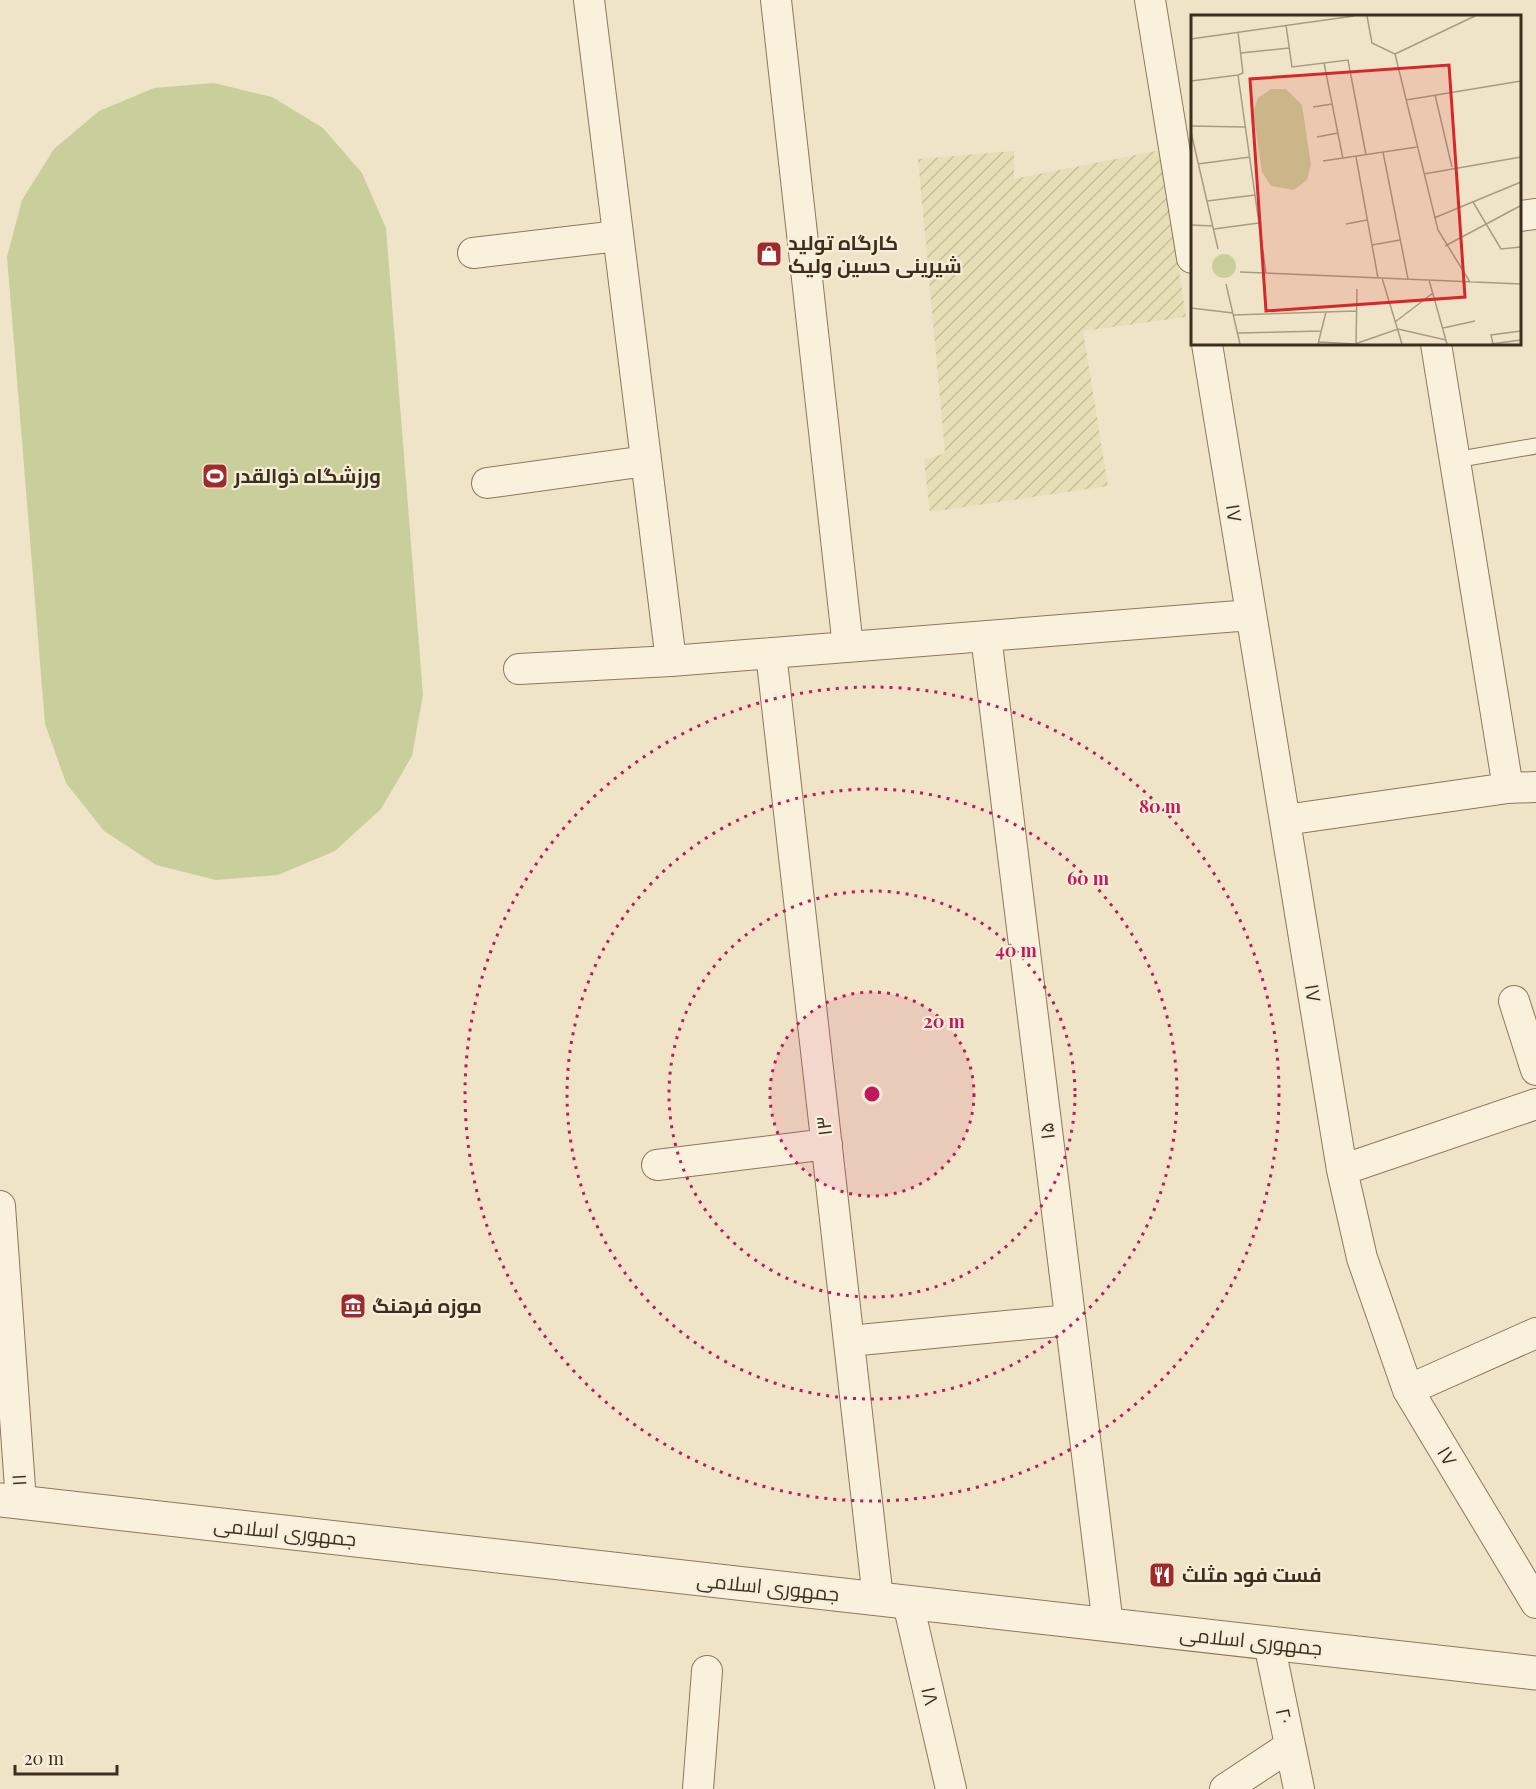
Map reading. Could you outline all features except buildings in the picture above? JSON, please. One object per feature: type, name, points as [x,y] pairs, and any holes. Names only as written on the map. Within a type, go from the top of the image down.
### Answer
[{"type":"street","points":[[589,0],[671,662]]},
{"type":"street","points":[[776,0],[848,647]]},
{"type":"street","points":[[1150,0],[1191,243]]},
{"type":"street","points":[[1521,216],[1536,214]]},
{"type":"street","points":[[473,254],[618,236]]},
{"type":"street","name":"۱۷","points":[[1207,345],[1342,1170],[1362,1258],[1407,1390],[1536,1603]]},
{"type":"street","points":[[1285,820],[1522,787],[1455,460],[1436,345]]},
{"type":"street","points":[[487,483],[646,461]]},
{"type":"street","points":[[519,669],[671,662],[1251,615]]},
{"type":"street","name":"۱۵","points":[[986,636],[1108,1625]]},
{"type":"street","name":"۱۳","points":[[771,653],[849,1341],[893,1601]]},
{"type":"street","points":[[1514,1000],[1536,1070]]},
{"type":"street","points":[[1342,1170],[1536,1104]]},
{"type":"street","points":[[657,1165],[827,1144]]},
{"type":"street","name":"۱۱","points":[[0,1206],[10,1501]]},
{"type":"street","points":[[849,1341],[1070,1320]]},
{"type":"street","points":[[1407,1390],[1536,1333]]},
{"type":"street","name":"جمهوری اسلامی","points":[[10,1501],[1536,1673]]},
{"type":"street","name":"۱۸","points":[[893,1601],[951,1789]]},
{"type":"street","name":"۲۰","points":[[1269,1643],[1299,1789]]},
{"type":"street","points":[[698,1789],[707,1671]]},
{"type":"street","points":[[1225,1789],[1290,1746]]},
{"type":"lane","points":[[1455,460],[1536,446]]},
{"type":"shaded area","points":[[1161,150],[1186,317],[1083,331],[1108,486],[930,512],[924,460],[945,453],[918,159],[1014,151],[1014,179]]},
{"type":"green space","name":"ورزشگاه ذوالقدر","points":[[214,83],[272,97],[323,128],[362,173],[386,228],[423,695],[412,756],[381,809],[335,851],[278,875],[216,880],[156,865],[104,831],[66,783],[45,724],[7,257],[22,200],[54,149],[99,111],[154,88]]},
{"type":"place","name":"کارگاه تولید شیرینی حسین ولیک","points":[[769,254]]},
{"type":"place","name":"ورزشگاه ذوالقدر","points":[[215,476]]},
{"type":"place","name":"موزه فرهنگ","points":[[353,1306]]},
{"type":"place","name":"فست فود مثلث","points":[[1162,1575]]}]
